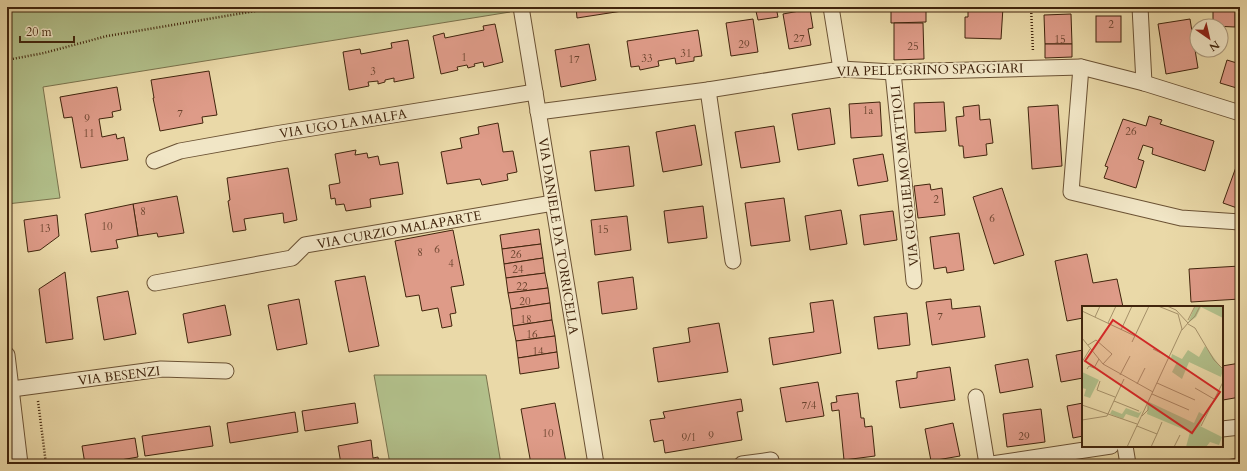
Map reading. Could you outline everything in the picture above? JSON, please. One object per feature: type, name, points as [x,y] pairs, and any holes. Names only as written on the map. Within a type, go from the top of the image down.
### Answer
[{"type":"street","name":"VIA DANIELE DA TORRICELLA","points":[[521,7],[596,464]]},
{"type":"street","points":[[831,7],[841,69]]},
{"type":"street","points":[[1140,7],[1144,83]]},
{"type":"street","points":[[1081,67],[1072,192],[1181,218],[1240,222]]},
{"type":"street","name":"VIA PELLEGRINO SPAGGIARI","points":[[538,112],[708,90],[841,69],[893,72],[1081,67],[1144,83],[1240,113]]},
{"type":"street","name":"VIA GUGLIELMO MATTIOLI","points":[[893,72],[914,281]]},
{"type":"street","points":[[708,90],[733,261]]},
{"type":"street","name":"VIA UGO LA MALFA","points":[[154,161],[180,151],[268,135],[535,92]]},
{"type":"street","name":"VIA CURZIO MALAPARTE","points":[[155,283],[292,258],[305,245],[553,203]]},
{"type":"street","points":[[7,355],[20,464]]},
{"type":"street","name":"VIA BESENZI","points":[[12,389],[161,369],[226,371]]},
{"type":"street","points":[[976,397],[987,464]]},
{"type":"street","points":[[1223,429],[1240,427]]},
{"type":"street","points":[[992,464],[1105,447]]},
{"type":"street","points":[[1125,447],[1128,464]]},
{"type":"street","points":[[742,464],[771,460]]},
{"type":"path","points":[[7,60],[44,53],[106,36],[278,7]]},
{"type":"path","points":[[1031,7],[1033,68]]},
{"type":"path","points":[[36,386],[46,464]]},
{"type":"green space","points":[[7,7],[509,7],[510,12],[43,87],[60,198],[7,204]]},
{"type":"green space","points":[[374,375],[486,375],[501,464],[390,464]]},
{"type":"building","points":[[576,7],[648,7],[577,18]]},
{"type":"building","points":[[755,7],[776,7],[778,17],[758,20]]},
{"type":"building","points":[[891,7],[926,7],[926,22],[891,23]]},
{"type":"building","points":[[968,7],[1003,7],[1001,39],[965,38],[965,17],[968,17]]},
{"type":"building","points":[[1210,7],[1232,7],[1232,11],[1210,11]]},
{"type":"building","points":[[810,9],[813,28],[808,29],[811,45],[789,49],[783,14]]},
{"type":"building","points":[[1213,11],[1235,11],[1235,27],[1229,27],[1229,18],[1213,18]]},
{"type":"building","points":[[1071,14],[1072,44],[1045,44],[1044,15]]},
{"type":"building","points":[[1096,16],[1121,16],[1121,42],[1096,42]]},
{"type":"building","points":[[753,19],[758,52],[731,56],[726,23]]},
{"type":"building","points":[[1189,19],[1189,58],[1196,58],[1198,68],[1166,74],[1158,24]]},
{"type":"building","points":[[894,23],[923,23],[924,59],[894,60]]},
{"type":"building","points":[[495,24],[503,62],[484,67],[483,62],[474,64],[475,66],[468,68],[467,65],[457,67],[458,70],[441,74],[433,36],[444,33],[445,38],[484,30],[483,26]]},
{"type":"building","points":[[698,30],[702,56],[694,57],[694,61],[676,64],[675,58],[658,61],[659,66],[640,70],[639,66],[631,67],[627,41]]},
{"type":"building","points":[[408,40],[414,78],[394,82],[394,78],[385,80],[385,82],[378,84],[378,81],[368,82],[369,86],[349,90],[343,52],[360,49],[361,54],[392,48],[391,43]]},
{"type":"building","points":[[589,44],[596,80],[561,87],[555,50]]},
{"type":"building","points":[[1045,44],[1072,44],[1072,57],[1045,58]]},
{"type":"building","points":[[1227,60],[1240,64],[1240,89],[1220,83]]},
{"type":"building","points":[[209,71],[217,115],[202,117],[203,123],[160,131],[151,80]]},
{"type":"building","points":[[117,87],[121,110],[112,112],[113,117],[99,119],[102,137],[116,134],[117,139],[124,137],[128,160],[81,168],[72,117],[64,118],[60,97]]},
{"type":"building","points":[[880,102],[882,136],[851,138],[849,104]]},
{"type":"building","points":[[944,102],[946,131],[915,133],[914,103]]},
{"type":"building","points":[[979,105],[980,120],[990,119],[993,143],[986,144],[987,155],[964,158],[963,146],[959,146],[956,117],[964,116],[963,107]]},
{"type":"building","points":[[1058,105],[1062,166],[1032,169],[1028,107]]},
{"type":"building","points":[[830,108],[835,144],[798,150],[792,114]]},
{"type":"building","points":[[1149,116],[1162,120],[1160,124],[1214,141],[1205,171],[1152,154],[1153,148],[1143,145],[1138,159],[1144,161],[1136,188],[1104,178],[1108,167],[1105,166],[1123,119],[1146,126]]},
{"type":"building","points":[[498,123],[503,152],[513,151],[517,172],[507,174],[508,180],[482,185],[480,179],[447,184],[441,152],[462,148],[460,138],[479,134],[478,127]]},
{"type":"building","points":[[695,125],[702,165],[663,172],[656,132]]},
{"type":"building","points":[[774,126],[780,162],[741,168],[735,132]]},
{"type":"building","points":[[629,146],[634,186],[595,191],[590,151]]},
{"type":"building","points":[[356,150],[355,155],[367,153],[368,158],[378,156],[380,165],[398,162],[403,194],[370,199],[371,207],[346,211],[344,204],[336,205],[335,198],[331,199],[329,185],[340,183],[335,154]]},
{"type":"building","points":[[883,154],[888,181],[858,186],[853,159]]},
{"type":"building","points":[[1240,156],[1240,209],[1223,203]]},
{"type":"building","points":[[288,168],[297,220],[284,223],[283,213],[244,219],[246,230],[233,232],[228,201],[230,200],[227,178]]},
{"type":"building","points":[[930,184],[931,190],[942,188],[945,215],[918,218],[914,186]]},
{"type":"building","points":[[1002,188],[1024,255],[994,264],[973,197]]},
{"type":"building","points":[[177,196],[184,233],[158,237],[157,233],[138,236],[133,204]]},
{"type":"building","points":[[784,198],[790,241],[751,246],[745,203]]},
{"type":"building","points":[[133,204],[138,236],[116,240],[118,248],[91,252],[85,214]]},
{"type":"building","points":[[703,206],[707,238],[668,243],[664,211]]},
{"type":"building","points":[[841,210],[847,244],[810,250],[805,216]]},
{"type":"building","points":[[893,211],[897,240],[864,245],[860,215]]},
{"type":"building","points":[[57,215],[59,236],[40,250],[28,252],[24,220]]},
{"type":"building","points":[[627,216],[631,250],[595,255],[591,220]]},
{"type":"building","points":[[539,229],[541,244],[502,249],[500,235]]},
{"type":"building","points":[[453,230],[464,285],[451,287],[456,313],[450,314],[452,326],[442,328],[438,308],[422,311],[419,295],[406,297],[395,241]]},
{"type":"building","points":[[959,233],[964,270],[947,273],[946,267],[934,269],[930,237]]},
{"type":"building","points":[[541,244],[543,258],[504,264],[502,249]]},
{"type":"building","points":[[1087,254],[1093,283],[1117,279],[1123,306],[1082,306],[1082,318],[1067,321],[1055,261]]},
{"type":"building","points":[[543,258],[545,273],[506,278],[504,264]]},
{"type":"building","points":[[1240,266],[1240,299],[1191,302],[1189,269]]},
{"type":"building","points":[[65,272],[73,339],[46,343],[39,289]]},
{"type":"building","points":[[545,273],[548,288],[508,293],[506,278]]},
{"type":"building","points":[[365,276],[379,346],[349,352],[335,281]]},
{"type":"building","points":[[633,277],[637,309],[602,314],[598,282]]},
{"type":"building","points":[[548,288],[550,303],[511,309],[508,293]]},
{"type":"building","points":[[128,291],[136,334],[104,340],[97,297]]},
{"type":"building","points":[[299,299],[307,344],[277,350],[268,305]]},
{"type":"building","points":[[951,299],[952,309],[980,306],[985,337],[932,345],[926,302]]},
{"type":"building","points":[[833,300],[841,353],[773,365],[769,338],[814,332],[810,303]]},
{"type":"building","points":[[550,303],[552,320],[513,326],[511,309]]},
{"type":"building","points":[[225,305],[231,335],[188,343],[183,314]]},
{"type":"building","points":[[907,313],[910,345],[878,349],[874,317]]},
{"type":"building","points":[[552,320],[555,336],[516,341],[513,326]]},
{"type":"building","points":[[719,323],[728,372],[658,382],[653,348],[690,342],[688,328]]},
{"type":"building","points":[[555,336],[557,352],[518,358],[516,341]]},
{"type":"building","points":[[1082,350],[1082,378],[1061,382],[1056,355]]},
{"type":"building","points":[[557,352],[559,368],[520,374],[518,358]]},
{"type":"building","points":[[1028,359],[1033,387],[1000,393],[995,365]]},
{"type":"building","points":[[1240,363],[1240,397],[1223,400],[1223,366]]},
{"type":"building","points":[[950,367],[955,400],[900,408],[896,381],[917,378],[917,372]]},
{"type":"building","points":[[818,382],[824,416],[786,422],[780,388]]},
{"type":"building","points":[[858,393],[861,418],[864,418],[865,427],[872,426],[875,456],[844,460],[839,410],[832,411],[831,403],[837,402],[836,396]]},
{"type":"building","points":[[741,399],[743,411],[737,412],[742,440],[665,453],[663,440],[654,442],[650,420],[665,418],[663,412]]},
{"type":"building","points":[[355,403],[358,423],[305,431],[302,411]]},
{"type":"building","points":[[555,403],[566,462],[531,464],[521,409]]},
{"type":"building","points":[[1082,403],[1082,436],[1073,438],[1067,406]]},
{"type":"building","points":[[1041,409],[1045,442],[1007,447],[1003,414]]},
{"type":"building","points":[[295,412],[298,432],[230,443],[227,423]]},
{"type":"building","points":[[953,423],[960,456],[931,461],[925,429]]},
{"type":"building","points":[[210,426],[213,446],[145,456],[142,436]]},
{"type":"building","points":[[135,438],[138,457],[97,464],[85,464],[82,446]]},
{"type":"building","points":[[371,440],[373,458],[378,457],[379,464],[341,464],[338,446]]},
{"type":"building","points":[[1240,458],[1240,464],[1212,464],[1211,462]]}]
